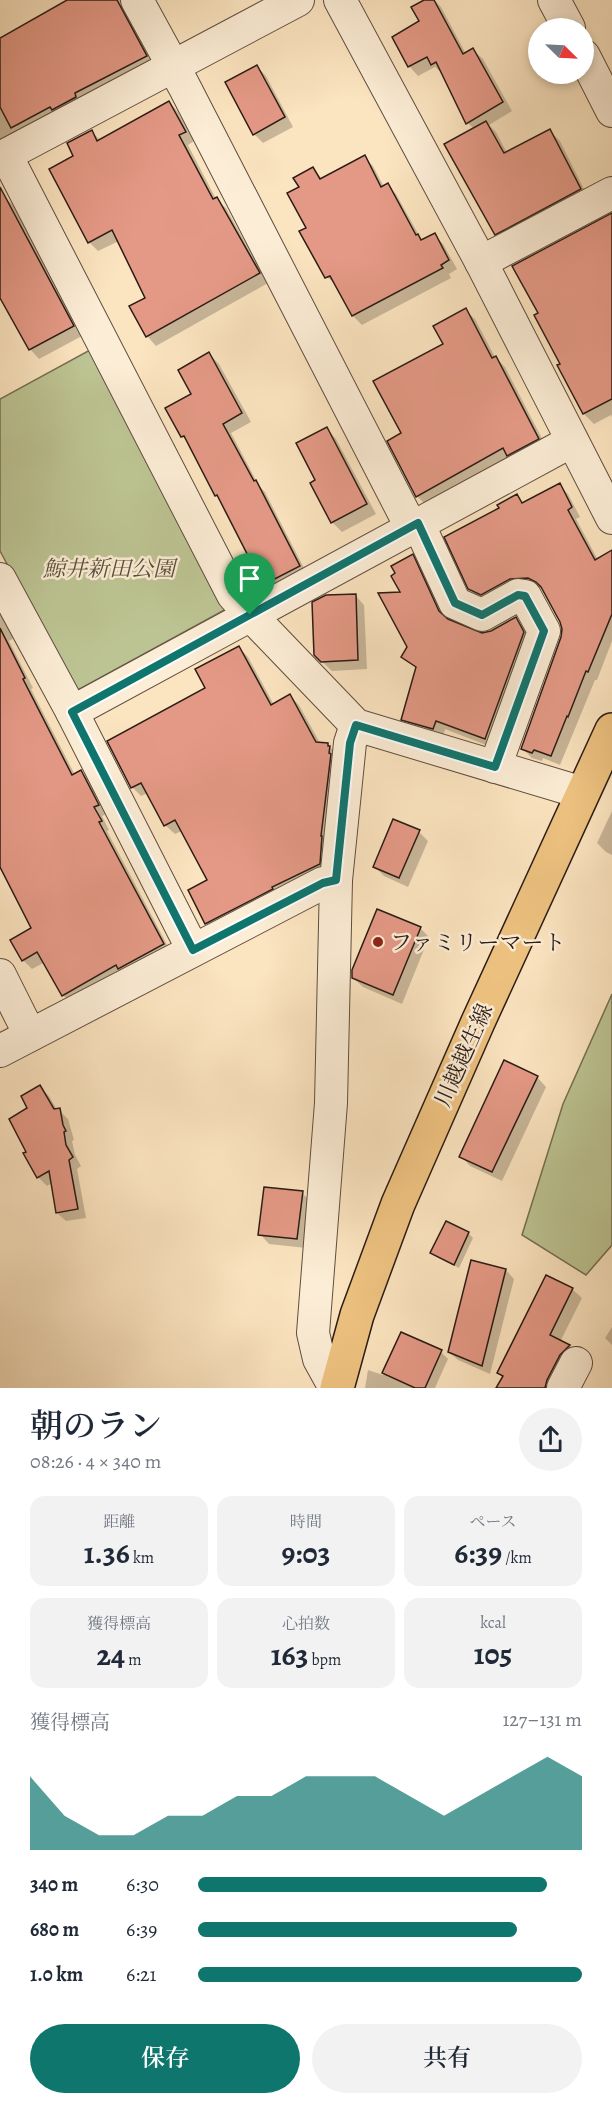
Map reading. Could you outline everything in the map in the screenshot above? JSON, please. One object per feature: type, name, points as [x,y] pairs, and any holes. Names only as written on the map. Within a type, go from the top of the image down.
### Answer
[{"type":"main road","name":"川越越生線","points":[[336,1388],[357,1315],[398,1204],[478,1022],[612,730]]},
{"type":"street","points":[[138,0],[455,603],[482,615],[518,595],[525,596],[544,631],[495,767]]},
{"type":"street","points":[[298,0],[3,157],[233,595],[250,615],[356,725],[583,793]]},
{"type":"street","points":[[340,0],[481,262],[612,518]]},
{"type":"street","points":[[554,0],[564,18]]},
{"type":"street","points":[[594,76],[612,111]]},
{"type":"street","points":[[481,262],[612,193]]},
{"type":"street","points":[[72,712],[572,441]]},
{"type":"street","points":[[0,579],[72,712],[193,950]]},
{"type":"street","points":[[336,1388],[319,1359],[313,1333],[331,1103],[336,880],[350,743],[356,725]]},
{"type":"street","points":[[0,1051],[323,883],[336,880]]},
{"type":"street","points":[[0,975],[30,1035]]},
{"type":"green space","name":"鯨井新田公園","points":[[90,350],[230,607],[76,691],[0,551],[0,399]]},
{"type":"green space","points":[[612,994],[612,1245],[586,1275],[522,1235],[563,1104]]},
{"type":"building","points":[[67,0],[117,0],[147,56],[75,93],[76,97],[52,110],[50,107],[11,128],[0,107],[0,38]]},
{"type":"building","points":[[424,0],[434,0],[463,54],[473,48],[503,102],[466,124],[436,62],[431,65],[427,57],[408,67],[392,37],[419,21],[411,7]]},
{"type":"building","points":[[257,65],[285,117],[253,135],[225,82]]},
{"type":"building","points":[[169,101],[186,132],[179,135],[213,199],[217,197],[260,273],[146,337],[129,306],[145,298],[112,230],[88,243],[49,169],[73,156],[67,143],[92,130],[97,141]]},
{"type":"building","points":[[486,121],[504,153],[550,129],[581,189],[495,235],[444,144]]},
{"type":"building","points":[[365,155],[381,187],[388,183],[416,235],[418,234],[421,240],[435,233],[449,260],[441,265],[443,268],[352,316],[330,276],[325,278],[299,231],[306,228],[287,193],[299,187],[293,178],[313,167],[320,179]]},
{"type":"building","points":[[0,187],[74,326],[29,350],[0,298]]},
{"type":"building","points":[[612,213],[612,399],[583,414],[534,315],[538,313],[512,266]]},
{"type":"building","points":[[466,308],[492,358],[496,356],[539,439],[507,456],[503,448],[416,497],[387,441],[401,433],[373,381],[443,344],[433,326]]},
{"type":"building","points":[[209,352],[242,413],[223,424],[254,481],[256,480],[300,566],[263,585],[217,495],[215,496],[184,436],[181,437],[165,408],[191,394],[178,370]]},
{"type":"building","points":[[327,427],[367,504],[331,523],[310,483],[315,480],[296,443]]},
{"type":"building","points":[[560,483],[572,507],[568,510],[595,560],[612,550],[612,614],[551,756],[534,750],[532,753],[521,749],[561,637],[560,622],[541,587],[528,578],[510,579],[481,595],[468,589],[444,537],[499,508],[497,505],[517,494],[522,503]]},
{"type":"building","points":[[413,554],[439,611],[448,619],[482,633],[491,631],[516,617],[524,632],[485,739],[436,721],[433,729],[401,720],[416,667],[401,657],[407,647],[378,593],[400,592],[391,576],[395,573],[391,566]]},
{"type":"building","points":[[356,594],[358,660],[321,662],[314,655],[312,602],[326,595]]},
{"type":"building","points":[[0,628],[72,775],[81,770],[99,805],[94,807],[102,821],[99,822],[164,944],[118,969],[116,965],[62,996],[37,952],[22,961],[10,940],[31,928],[0,867]]},
{"type":"building","points":[[239,646],[271,705],[290,694],[316,742],[328,743],[330,746],[320,864],[272,887],[273,889],[205,924],[188,890],[207,880],[175,820],[164,826],[141,783],[131,788],[107,741],[205,688],[195,669]]},
{"type":"building","points":[[393,819],[420,830],[399,878],[373,867]]},
{"type":"building","points":[[377,909],[421,927],[393,995],[352,978],[352,970]]},
{"type":"building","points":[[504,1060],[538,1076],[492,1172],[459,1157]]},
{"type":"building","points":[[40,1085],[54,1109],[60,1108],[66,1131],[64,1132],[66,1145],[73,1157],[69,1160],[78,1209],[56,1213],[49,1171],[37,1178],[23,1153],[26,1152],[9,1119],[27,1108],[21,1096]]},
{"type":"building","points":[[264,1187],[303,1191],[297,1239],[258,1235]]},
{"type":"building","points":[[446,1221],[469,1232],[454,1265],[430,1253]]},
{"type":"building","points":[[471,1260],[506,1269],[482,1366],[448,1352]]},
{"type":"building","points":[[546,1275],[573,1288],[550,1335],[570,1345],[560,1355],[545,1388],[496,1388],[503,1376],[497,1373]]},
{"type":"building","points":[[401,1332],[442,1350],[425,1388],[415,1388],[382,1373]]},
{"type":"place","name":"ファミリーマート","points":[[378,942]]},
{"type":"route","points":[[418,523],[455,603],[482,615],[518,595],[525,596],[544,631],[495,767],[356,725],[350,743],[336,880],[323,883],[193,950],[72,712],[250,615],[418,523]]}]
